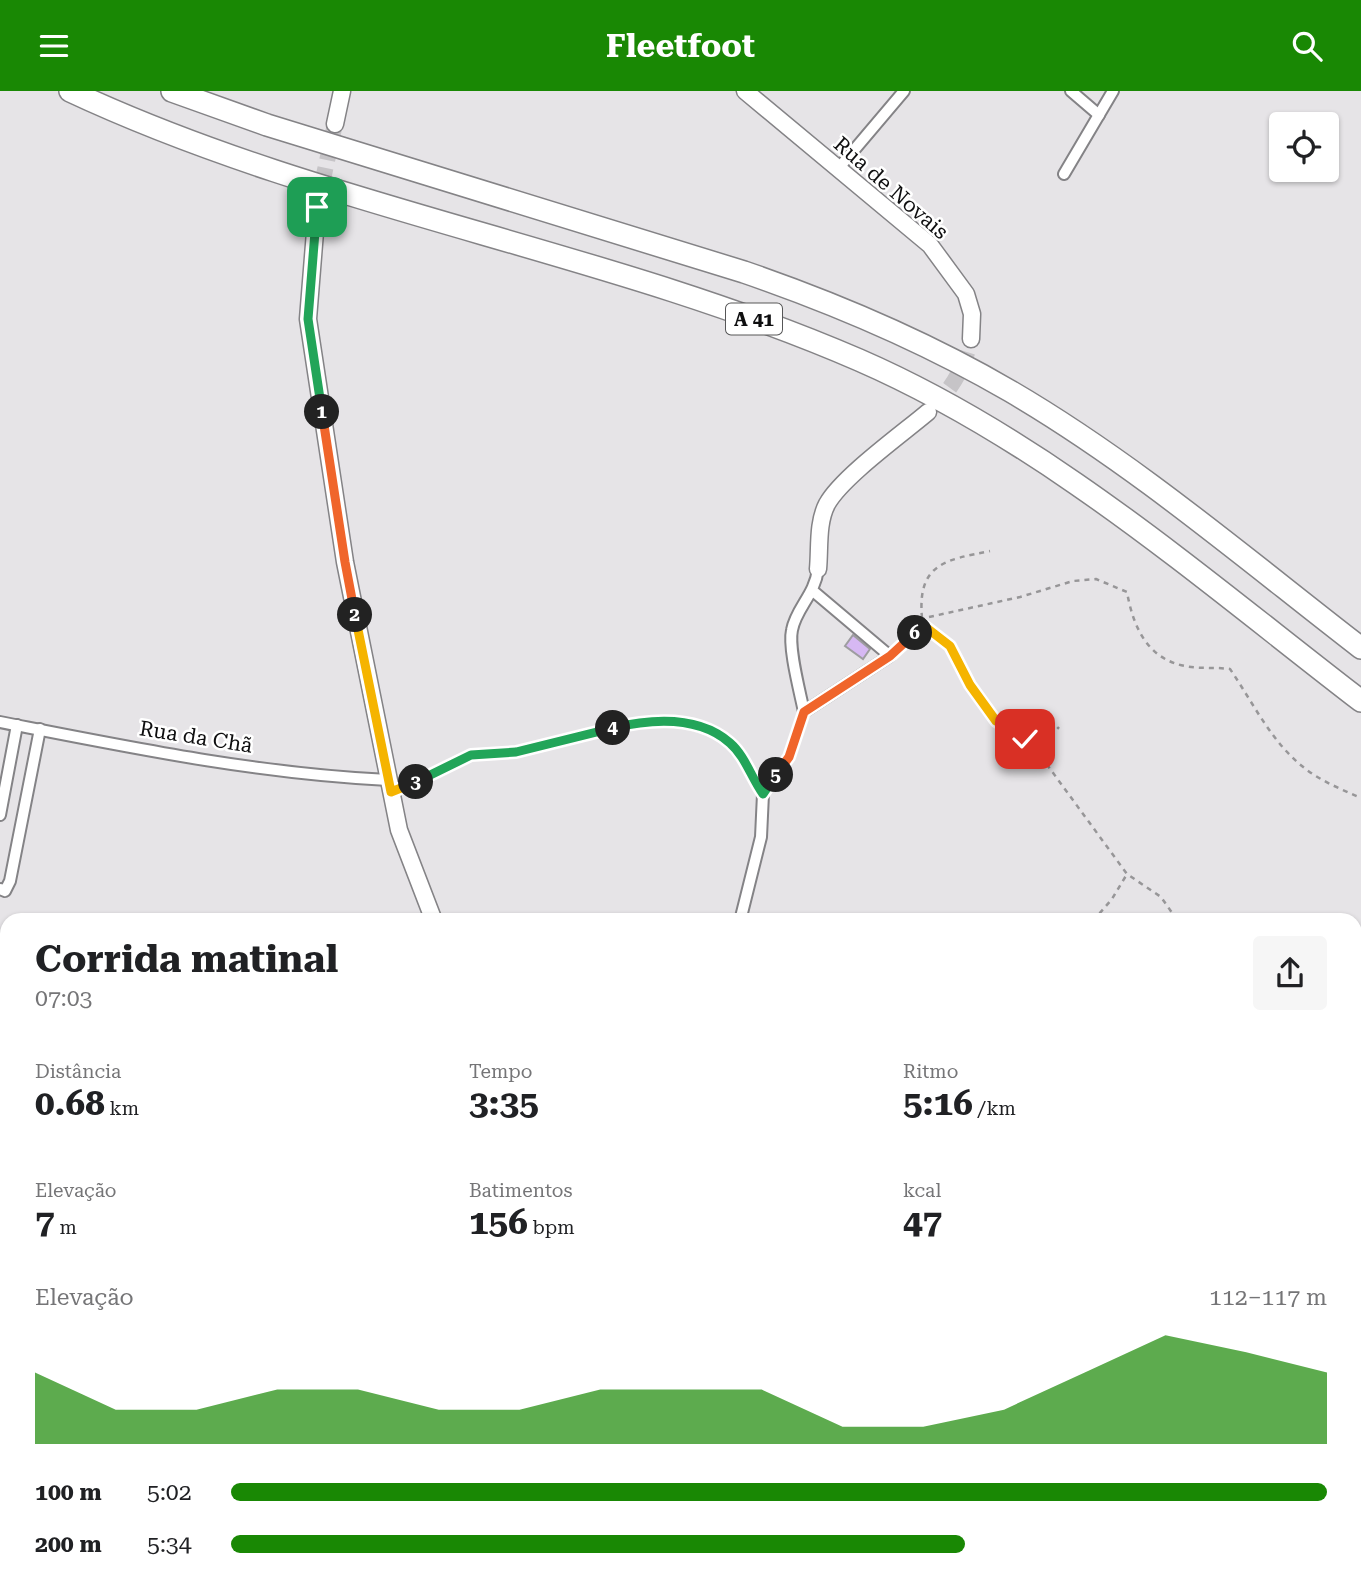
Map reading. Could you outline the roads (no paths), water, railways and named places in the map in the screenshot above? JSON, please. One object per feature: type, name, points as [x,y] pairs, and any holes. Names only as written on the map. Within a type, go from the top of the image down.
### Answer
[{"type":"highway","name":"A 41","points":[[70,91],[221,153],[714,305],[814,341],[879,369],[952,406],[1067,477],[1361,701]]},
{"type":"highway","name":"A 41","points":[[173,91],[267,125],[744,272],[797,290],[902,334],[1012,392],[1089,442],[1361,648]]},
{"type":"street","points":[[335,124],[342,91]]},
{"type":"street","name":"Rua de Novais","points":[[745,91],[930,245],[966,295],[972,314],[971,339]]},
{"type":"street","points":[[838,169],[904,91]]},
{"type":"street","points":[[1071,91],[1099,115]]},
{"type":"street","points":[[1064,174],[1113,91]]},
{"type":"street","points":[[317,207],[308,319],[345,562],[399,830],[431,913]]},
{"type":"street","points":[[813,591],[890,656],[804,712],[792,643],[792,628],[817,582],[822,522],[827,505],[836,492],[867,463],[928,412]]},
{"type":"street","name":"Rua da Chã","points":[[0,722],[200,760],[353,778],[390,786]]},
{"type":"street","points":[[0,815],[18,725]]},
{"type":"street","points":[[0,889],[5,891],[10,881],[40,729]]},
{"type":"street","points":[[742,913],[761,837],[763,794]]},
{"type":"lane","points":[[890,656],[923,622]]},
{"type":"lane","points":[[390,786],[432,776],[471,755],[516,752],[623,726],[669,720],[713,732],[731,743],[763,794],[789,757],[804,712]]},
{"type":"tunnel","points":[[317,207],[335,124]]},
{"type":"tunnel","points":[[934,406],[957,375],[971,339]]}]
